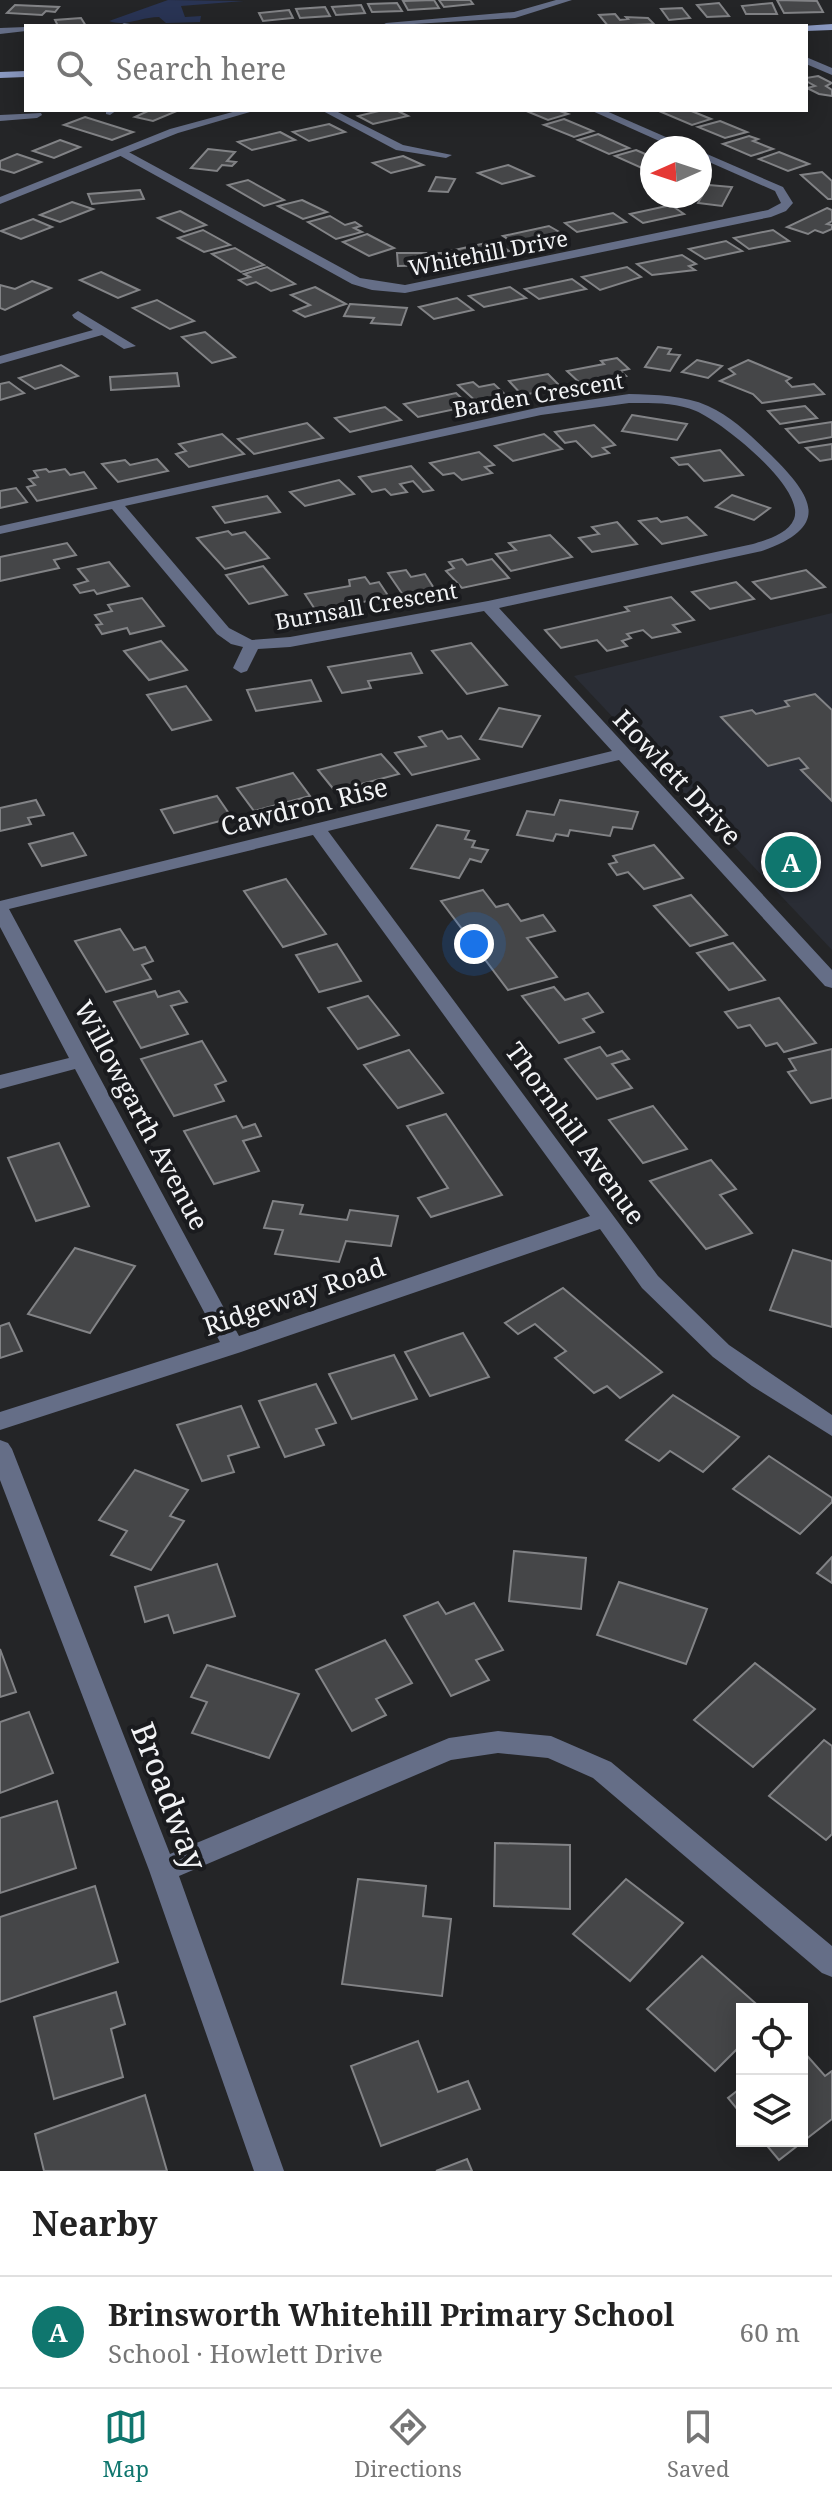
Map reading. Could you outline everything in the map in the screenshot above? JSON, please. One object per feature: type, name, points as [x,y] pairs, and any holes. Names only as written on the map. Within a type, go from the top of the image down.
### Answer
[{"type":"main road","points":[[808,28],[832,27]]},
{"type":"main road","points":[[0,75],[24,74]]},
{"type":"street","points":[[409,24],[515,15],[567,0]]},
{"type":"street","points":[[0,31],[22,29]]},
{"type":"street","points":[[808,61],[832,72]]},
{"type":"street","points":[[0,201],[229,112]]},
{"type":"street","points":[[330,112],[400,148],[446,155]]},
{"type":"street","points":[[600,112],[657,136]]},
{"type":"street","points":[[0,118],[37,115]]},
{"type":"street","name":"Whitehill Drive","points":[[121,152],[356,281],[405,289],[771,213],[782,209],[787,203],[779,189],[712,159]]},
{"type":"street","points":[[78,315],[129,346]]},
{"type":"street","points":[[0,360],[102,331]]},
{"type":"street","name":"Barden Crescent","points":[[0,530],[558,410],[637,398],[687,403],[707,410],[767,460],[794,486],[803,500],[805,514],[796,528],[779,541],[488,606]]},
{"type":"street","name":"Burnsall Crescent","points":[[115,504],[223,631],[237,641],[252,645],[290,642],[488,606]]},
{"type":"street","name":"Howlett Drive","points":[[488,606],[832,982]]},
{"type":"street","name":"Burnsall Crescent","points":[[241,668],[252,645]]},
{"type":"street","name":"Cawdron Rise","points":[[0,908],[621,754]]},
{"type":"street","name":"Thornhill Avenue","points":[[318,829],[650,1282],[681,1315],[760,1380],[832,1427]]},
{"type":"street","name":"Willowgarth Avenue","points":[[0,908],[233,1346]]},
{"type":"street","points":[[0,1082],[82,1061]]},
{"type":"street","name":"Ridgeway Road","points":[[0,1421],[233,1346],[605,1219]]},
{"type":"street","name":"Broadway","points":[[0,1449],[163,1870],[269,2171]]},
{"type":"street","points":[[163,1870],[449,1749],[498,1742],[551,1747],[602,1770],[832,1964]]},
{"type":"shaded area","points":[[168,0],[244,1],[181,6],[185,17],[201,16],[200,22],[166,23],[159,17],[121,23],[109,21]]},
{"type":"shaded area","points":[[832,613],[832,950],[574,676]]},
{"type":"building","points":[[434,0],[439,8],[408,10],[403,1]]},
{"type":"building","points":[[439,0],[470,0],[473,4],[444,7]]},
{"type":"building","points":[[777,0],[817,1],[823,12],[784,13]]},
{"type":"building","points":[[397,3],[402,11],[372,12],[368,4]]},
{"type":"building","points":[[719,3],[729,16],[707,17],[697,5]]},
{"type":"building","points":[[772,3],[777,14],[746,14],[742,6]]},
{"type":"building","points":[[15,5],[59,7],[55,12],[46,11],[42,15],[7,13]]},
{"type":"building","points":[[361,5],[365,13],[336,15],[332,7]]},
{"type":"building","points":[[325,7],[330,16],[300,18],[296,9]]},
{"type":"building","points":[[682,8],[690,18],[669,20],[661,9]]},
{"type":"building","points":[[289,10],[293,18],[263,21],[259,13]]},
{"type":"building","points":[[615,14],[620,20],[628,19],[626,17],[648,18],[654,24],[606,24],[599,15]]},
{"type":"building","points":[[81,18],[85,24],[57,24],[55,20]]},
{"type":"building","points":[[818,76],[832,83],[826,86],[832,90],[832,96],[808,88],[815,86],[808,82],[808,78]]},
{"type":"building","points":[[146,112],[175,112],[153,121],[135,117]]},
{"type":"building","points":[[375,112],[400,112],[408,116],[373,124],[358,116]]},
{"type":"building","points":[[529,112],[568,114],[548,120]]},
{"type":"building","points":[[661,112],[694,112],[711,119],[692,125]]},
{"type":"building","points":[[85,117],[133,132],[112,140],[64,125]]},
{"type":"building","points":[[564,119],[593,131],[574,137],[544,125]]},
{"type":"building","points":[[720,121],[747,132],[725,138],[698,127]]},
{"type":"building","points":[[329,124],[345,132],[309,141],[293,132]]},
{"type":"building","points":[[280,132],[295,140],[252,150],[238,142]]},
{"type":"building","points":[[598,134],[629,148],[609,154],[578,140]]},
{"type":"building","points":[[749,136],[758,139],[753,141],[773,149],[751,156],[723,144]]},
{"type":"building","points":[[60,140],[80,147],[54,158],[33,151]]},
{"type":"building","points":[[208,149],[235,152],[227,161],[236,162],[232,166],[222,165],[217,171],[191,168]]},
{"type":"building","points":[[640,152],[640,167],[615,156]]},
{"type":"building","points":[[779,152],[809,164],[788,171],[759,159]]},
{"type":"building","points":[[17,154],[41,162],[14,173],[0,169],[0,161]]},
{"type":"building","points":[[403,156],[423,165],[391,173],[373,163]]},
{"type":"building","points":[[508,165],[533,176],[502,184],[478,173]]},
{"type":"building","points":[[822,172],[832,181],[832,199],[828,199],[801,175]]},
{"type":"building","points":[[436,177],[455,179],[448,192],[429,191]]},
{"type":"building","points":[[248,180],[284,200],[264,206],[228,185]]},
{"type":"building","points":[[712,185],[732,187],[722,206],[712,205]]},
{"type":"building","points":[[140,190],[144,199],[92,204],[88,194]]},
{"type":"building","points":[[302,200],[327,212],[303,219],[278,206]]},
{"type":"building","points":[[72,202],[93,209],[60,222],[40,215]]},
{"type":"building","points":[[675,208],[684,214],[643,223],[630,214]]},
{"type":"building","points":[[827,208],[832,210],[832,221],[827,224],[832,225],[832,229],[823,233],[815,230],[808,234],[787,227]]},
{"type":"building","points":[[180,211],[206,225],[184,232],[158,218]]},
{"type":"building","points":[[613,213],[626,222],[577,232],[565,223]]},
{"type":"building","points":[[330,216],[345,225],[355,222],[361,226],[354,228],[362,232],[336,239],[308,222]]},
{"type":"building","points":[[33,219],[52,227],[21,239],[1,231]]},
{"type":"building","points":[[549,226],[563,234],[517,245],[503,236]]},
{"type":"building","points":[[203,230],[230,245],[204,252],[178,238]]},
{"type":"building","points":[[773,230],[789,241],[749,249],[734,238]]},
{"type":"building","points":[[367,234],[394,248],[369,256],[343,242]]},
{"type":"building","points":[[495,241],[509,251],[465,261],[450,251]]},
{"type":"building","points":[[726,241],[742,251],[705,259],[689,249]]},
{"type":"building","points":[[235,248],[264,265],[241,272],[212,254]]},
{"type":"building","points":[[397,253],[442,253],[444,265],[398,266]]},
{"type":"building","points":[[682,255],[696,264],[689,266],[695,270],[652,275],[637,264]]},
{"type":"building","points":[[267,267],[295,284],[271,291],[256,282],[247,285],[239,280],[250,277],[244,274]]},
{"type":"building","points":[[627,267],[641,277],[600,290],[582,277]]},
{"type":"building","points":[[101,272],[139,290],[118,298],[80,280]]},
{"type":"building","points":[[572,279],[586,289],[539,299],[525,289]]},
{"type":"building","points":[[32,281],[51,288],[5,310],[0,308],[0,285],[15,289]]},
{"type":"building","points":[[315,287],[346,304],[305,317],[294,311],[310,305],[291,295]]},
{"type":"building","points":[[510,287],[526,298],[484,307],[469,296]]},
{"type":"building","points":[[457,298],[473,310],[434,319],[419,307]]},
{"type":"building","points":[[157,300],[194,321],[170,329],[133,308]]},
{"type":"building","points":[[350,304],[407,308],[401,325],[371,323],[374,318],[344,316]]},
{"type":"building","points":[[205,332],[235,357],[212,363],[182,337]]},
{"type":"building","points":[[658,347],[671,349],[668,354],[680,355],[670,371],[645,367]]},
{"type":"building","points":[[617,358],[629,369],[620,371],[626,376],[582,385],[567,371],[604,364],[601,361]]},
{"type":"building","points":[[697,360],[722,366],[708,378],[682,372]]},
{"type":"building","points":[[748,360],[791,378],[786,381],[792,387],[814,384],[824,394],[762,403],[753,394],[720,381],[735,374],[729,369]]},
{"type":"building","points":[[61,365],[78,376],[35,389],[19,378]]},
{"type":"building","points":[[177,373],[179,386],[111,390],[110,377]]},
{"type":"building","points":[[548,374],[562,388],[522,395],[509,381]]},
{"type":"building","points":[[9,382],[24,393],[0,400],[0,384]]},
{"type":"building","points":[[473,382],[479,387],[494,384],[510,399],[480,405],[458,385]]},
{"type":"building","points":[[456,393],[470,406],[418,417],[404,404]]},
{"type":"building","points":[[805,406],[817,418],[780,424],[768,411]]},
{"type":"building","points":[[385,407],[401,420],[350,432],[335,418]]},
{"type":"building","points":[[632,415],[687,424],[677,440],[622,431]]},
{"type":"building","points":[[832,422],[832,437],[799,443],[786,429]]},
{"type":"building","points":[[307,423],[323,438],[254,454],[238,439]]},
{"type":"building","points":[[594,425],[615,445],[603,448],[609,453],[592,457],[576,441],[565,443],[555,432]]},
{"type":"building","points":[[222,434],[244,454],[189,467],[176,454],[186,451],[179,444]]},
{"type":"building","points":[[544,434],[562,449],[513,461],[495,446]]},
{"type":"building","points":[[832,444],[832,459],[820,461],[806,448]]},
{"type":"building","points":[[720,450],[743,475],[704,481],[688,464],[679,465],[672,458]]},
{"type":"building","points":[[479,452],[494,465],[485,467],[492,473],[462,480],[454,473],[443,475],[430,463]]},
{"type":"building","points":[[157,459],[168,471],[118,482],[102,464],[125,460],[130,465]]},
{"type":"building","points":[[411,466],[433,490],[423,492],[413,481],[400,484],[407,492],[391,495],[385,489],[372,492],[359,477]]},
{"type":"building","points":[[46,469],[49,472],[65,469],[70,475],[84,472],[96,488],[37,501],[27,487],[35,485],[29,479],[38,477],[34,471]]},
{"type":"building","points":[[339,480],[354,494],[305,506],[290,492]]},
{"type":"building","points":[[16,488],[27,502],[0,508],[0,491]]},
{"type":"building","points":[[732,495],[770,508],[754,520],[716,507]]},
{"type":"building","points":[[267,496],[280,512],[225,523],[213,507]]},
{"type":"building","points":[[687,517],[706,535],[662,544],[639,521],[657,518],[661,522]]},
{"type":"building","points":[[617,522],[637,544],[592,552],[579,538],[599,534],[592,527]]},
{"type":"building","points":[[228,531],[232,535],[245,532],[269,558],[225,569],[197,538]]},
{"type":"building","points":[[550,535],[572,557],[511,571],[496,554],[516,550],[509,543]]},
{"type":"building","points":[[67,543],[76,555],[54,560],[59,568],[0,581],[0,557]]},
{"type":"building","points":[[462,559],[467,565],[492,559],[509,578],[462,588],[446,571],[454,568],[449,562]]},
{"type":"building","points":[[109,562],[129,586],[97,594],[94,590],[80,593],[74,585],[88,581],[78,569]]},
{"type":"building","points":[[263,566],[287,595],[249,604],[226,575]]},
{"type":"building","points":[[406,570],[411,577],[425,574],[437,593],[405,598],[388,573]]},
{"type":"building","points":[[806,570],[825,587],[771,599],[753,582]]},
{"type":"building","points":[[365,577],[370,584],[379,582],[389,597],[316,611],[305,594],[350,586],[349,580]]},
{"type":"building","points":[[736,582],[754,599],[710,609],[692,592]]},
{"type":"building","points":[[671,597],[694,620],[673,625],[680,632],[652,638],[643,630],[627,634],[631,638],[622,641],[627,646],[607,651],[597,640],[561,648],[545,630],[629,611],[625,607]]},
{"type":"building","points":[[142,598],[164,626],[130,634],[127,628],[102,634],[96,625],[102,624],[95,615],[112,611],[108,605]]},
{"type":"building","points":[[161,641],[187,670],[149,680],[124,651]]},
{"type":"building","points":[[471,643],[507,685],[467,694],[432,651]]},
{"type":"building","points":[[411,653],[422,673],[368,681],[371,688],[342,693],[328,667]]},
{"type":"building","points":[[311,680],[321,701],[256,711],[247,690]]},
{"type":"building","points":[[186,686],[211,720],[172,730],[147,695]]},
{"type":"building","points":[[815,694],[832,710],[832,801],[801,770],[808,768],[799,758],[768,766],[721,717],[752,710],[756,714],[789,706],[785,701]]},
{"type":"building","points":[[499,708],[540,716],[522,747],[480,739]]},
{"type":"building","points":[[442,731],[448,739],[461,736],[479,759],[412,775],[395,753],[426,746],[419,737]]},
{"type":"building","points":[[381,754],[399,774],[335,791],[318,770]]},
{"type":"building","points":[[293,773],[310,796],[254,811],[237,788]]},
{"type":"building","points":[[217,796],[232,818],[174,833],[161,810]]},
{"type":"building","points":[[36,800],[44,815],[28,818],[31,824],[0,831],[0,808]]},
{"type":"building","points":[[560,800],[638,812],[632,829],[613,827],[610,836],[570,830],[568,836],[556,834],[553,841],[517,835],[527,811],[554,815]]},
{"type":"building","points":[[437,825],[469,831],[465,839],[475,841],[472,847],[488,850],[481,862],[470,859],[459,878],[411,868]]},
{"type":"building","points":[[73,833],[86,855],[42,866],[29,844]]},
{"type":"building","points":[[654,845],[683,878],[644,889],[628,872],[617,875],[609,864],[617,862],[613,856]]},
{"type":"building","points":[[286,879],[326,934],[283,947],[244,891]]},
{"type":"building","points":[[483,890],[496,907],[508,904],[521,921],[543,915],[555,931],[527,938],[557,977],[508,990],[441,901]]},
{"type":"building","points":[[691,895],[727,935],[690,946],[654,906]]},
{"type":"building","points":[[120,929],[134,950],[145,947],[153,961],[142,965],[151,979],[106,992],[75,941]]},
{"type":"building","points":[[733,943],[765,980],[729,990],[697,953]]},
{"type":"building","points":[[337,944],[361,981],[319,992],[296,955]]},
{"type":"building","points":[[554,987],[565,1000],[588,993],[603,1012],[583,1019],[594,1032],[559,1043],[522,996]]},
{"type":"building","points":[[155,991],[158,997],[179,991],[187,1002],[171,1006],[188,1034],[141,1048],[114,1002]]},
{"type":"building","points":[[368,996],[399,1035],[358,1049],[328,1008]]},
{"type":"building","points":[[779,998],[816,1043],[784,1052],[777,1043],[766,1046],[750,1025],[738,1028],[725,1012]]},
{"type":"building","points":[[202,1041],[226,1081],[215,1085],[224,1101],[174,1116],[141,1059]]},
{"type":"building","points":[[600,1047],[607,1056],[622,1051],[629,1059],[612,1064],[632,1088],[597,1099],[565,1059]]},
{"type":"building","points":[[832,1049],[832,1098],[811,1103],[788,1072],[796,1070],[789,1059]]},
{"type":"building","points":[[409,1050],[443,1093],[398,1108],[364,1065]]},
{"type":"building","points":[[653,1106],[687,1149],[643,1163],[609,1120]]},
{"type":"building","points":[[446,1114],[502,1195],[431,1217],[418,1198],[448,1188],[407,1126]]},
{"type":"building","points":[[236,1116],[243,1128],[255,1124],[261,1136],[243,1141],[259,1171],[214,1184],[184,1131]]},
{"type":"building","points":[[59,1143],[89,1206],[36,1221],[8,1158]]},
{"type":"building","points":[[711,1160],[736,1189],[720,1195],[752,1233],[706,1249],[650,1181]]},
{"type":"building","points":[[273,1201],[303,1205],[300,1214],[347,1220],[350,1210],[398,1216],[391,1246],[346,1241],[339,1262],[275,1254],[283,1230],[264,1228]]},
{"type":"building","points":[[75,1248],[135,1266],[90,1333],[28,1314]]},
{"type":"building","points":[[793,1250],[832,1261],[832,1327],[770,1310]]},
{"type":"building","points":[[563,1288],[662,1372],[620,1398],[607,1386],[594,1393],[555,1358],[566,1351],[535,1324],[518,1334],[505,1323]]},
{"type":"building","points":[[9,1323],[22,1351],[0,1358],[0,1326]]},
{"type":"building","points":[[463,1333],[489,1377],[430,1396],[405,1352]]},
{"type":"building","points":[[394,1355],[417,1399],[352,1419],[329,1374]]},
{"type":"building","points":[[316,1384],[336,1423],[316,1429],[324,1445],[285,1457],[259,1401]]},
{"type":"building","points":[[673,1395],[739,1437],[703,1472],[670,1451],[659,1461],[626,1440]]},
{"type":"building","points":[[241,1406],[259,1447],[228,1456],[234,1472],[202,1481],[177,1425]]},
{"type":"building","points":[[769,1456],[832,1498],[832,1502],[800,1534],[733,1489]]},
{"type":"building","points":[[135,1470],[188,1490],[170,1516],[184,1521],[151,1570],[111,1555],[127,1531],[99,1520]]},
{"type":"building","points":[[514,1551],[586,1558],[581,1609],[509,1601]]},
{"type":"building","points":[[832,1557],[832,1583],[817,1573]]},
{"type":"building","points":[[217,1564],[235,1616],[174,1633],[168,1615],[145,1622],[135,1587]]},
{"type":"building","points":[[619,1582],[707,1609],[686,1664],[597,1635]]},
{"type":"building","points":[[438,1602],[446,1614],[474,1603],[503,1650],[476,1660],[489,1680],[451,1696],[404,1616]]},
{"type":"building","points":[[385,1640],[412,1683],[376,1699],[386,1715],[352,1731],[316,1670]]},
{"type":"building","points":[[0,1649],[16,1692],[0,1697]]},
{"type":"building","points":[[755,1663],[815,1709],[753,1767],[694,1720]]},
{"type":"building","points":[[207,1665],[299,1694],[269,1758],[192,1733],[207,1702],[191,1697]]},
{"type":"building","points":[[29,1712],[53,1773],[0,1793],[0,1722]]},
{"type":"building","points":[[824,1740],[832,1746],[832,1834],[826,1840],[769,1796]]},
{"type":"building","points":[[57,1801],[76,1868],[0,1893],[0,1818]]},
{"type":"building","points":[[495,1843],[570,1845],[570,1909],[494,1906]]},
{"type":"building","points":[[358,1879],[426,1886],[423,1916],[451,1919],[442,1996],[342,1984]]},
{"type":"building","points":[[626,1879],[683,1923],[630,1981],[573,1934]]},
{"type":"building","points":[[95,1886],[118,1962],[0,2002],[0,1917]]},
{"type":"building","points":[[702,1956],[755,2003],[736,2003],[736,2050],[715,2071],[647,2009]]},
{"type":"building","points":[[116,1992],[125,2024],[111,2029],[123,2077],[54,2099],[34,2017]]},
{"type":"building","points":[[418,2041],[438,2092],[468,2081],[480,2109],[381,2146],[351,2066]]},
{"type":"building","points":[[808,2057],[825,2076],[832,2071],[832,2119],[808,2138]]},
{"type":"building","points":[[736,2092],[736,2108],[728,2098]]},
{"type":"building","points":[[145,2095],[167,2171],[44,2171],[35,2134]]},
{"type":"building","points":[[768,2147],[796,2147],[779,2160]]},
{"type":"building","points":[[467,2159],[472,2171],[436,2171]]},
{"type":"place","name":"Brinsworth Whitehill Primary School","points":[[791,862]]}]
